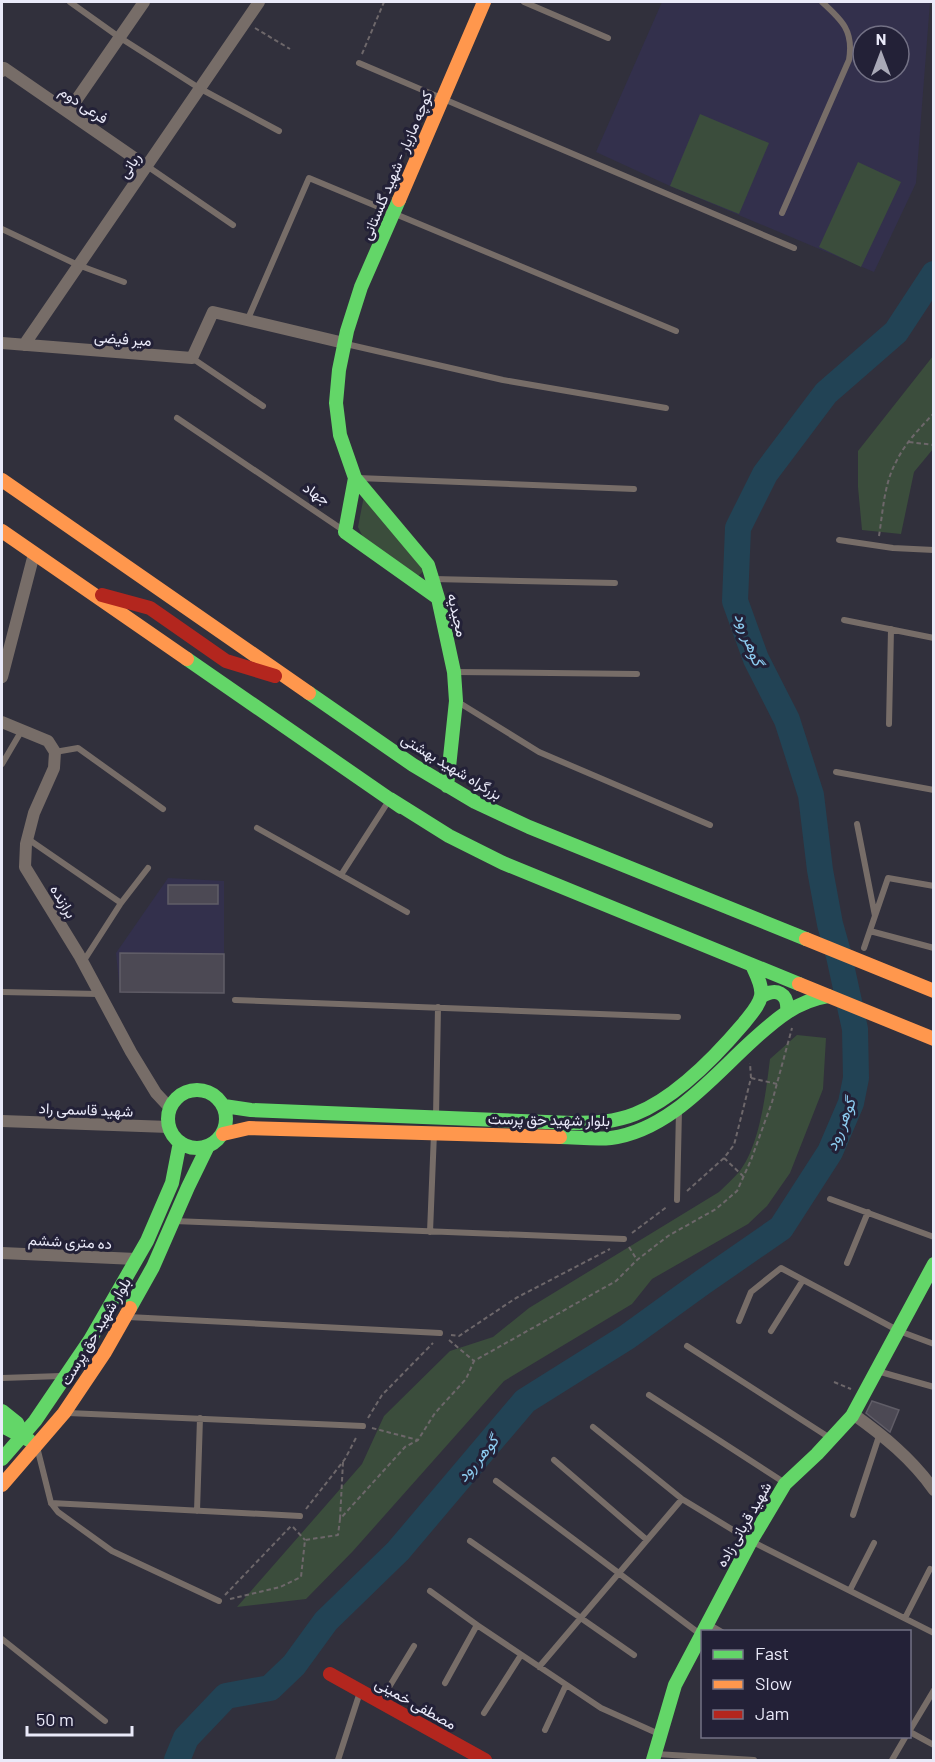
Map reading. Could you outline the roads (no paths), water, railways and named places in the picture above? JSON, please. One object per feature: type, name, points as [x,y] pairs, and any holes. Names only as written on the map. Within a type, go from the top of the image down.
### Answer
[{"type":"main road","name":"کوچه مازیار - شهید گلستانی","points":[[355,478],[340,435],[336,403],[344,344],[361,287],[484,2]]},
{"type":"main road","points":[[345,532],[355,478]]},
{"type":"main road","name":"مجیدیه","points":[[355,478],[428,565],[438,598],[454,672],[456,701],[447,786]]},
{"type":"main road","name":"بزرگراه شهید بهشتی","points":[[2,480],[447,786],[518,823],[777,928],[865,959],[933,991]]},
{"type":"main road","points":[[2,531],[395,803],[439,831],[492,858],[933,1039]]},
{"type":"main road","name":"جهاد","points":[[345,532],[438,598]]},
{"type":"main road","points":[[89,591],[150,608],[229,663],[290,680]]},
{"type":"main road","points":[[172,649],[197,615]]},
{"type":"main road","points":[[752,965],[759,982],[761,998]]},
{"type":"main road","points":[[761,998],[766,993],[774,991],[781,993],[786,999],[790,1016]]},
{"type":"main road","name":"بلوار شهید حق پرست","points":[[223,1134],[249,1128],[610,1138],[632,1133],[679,1107],[781,1015],[790,1016],[800,1004],[828,996]]},
{"type":"main road","name":"بلوار شهید حق پرست","points":[[224,1106],[251,1110],[436,1118],[572,1123],[611,1122],[638,1113],[685,1082],[723,1045],[751,1014],[761,998]]},
{"type":"main road","points":[[191,1090],[210,1092],[224,1106],[226,1125],[223,1134],[208,1146],[189,1147],[173,1136],[168,1117],[170,1108],[182,1094],[191,1090]]},
{"type":"main road","points":[[434,1133],[436,1118]]},
{"type":"main road","name":"بلوار شهید حق پرست","points":[[2,1459],[35,1421],[90,1340],[147,1241],[172,1183],[180,1142]]},
{"type":"main road","name":"بلوار شهید حق پرست","points":[[2,1485],[64,1413],[105,1352],[153,1267],[208,1146]]},
{"type":"main road","name":"شهید قربانی زاده","points":[[704,1629],[751,1541],[785,1484],[854,1414],[933,1264]]},
{"type":"main road","points":[[108,1308],[125,1317]]},
{"type":"main road","points":[[2,1411],[17,1423],[23,1435]]},
{"type":"main road","points":[[2,1426],[8,1431],[23,1435],[37,1446]]},
{"type":"main road","name":"شهید قربانی زاده","points":[[654,1757],[675,1686],[701,1635]]},
{"type":"main road","name":"مصطفی خمینی","points":[[330,1674],[486,1761]]},
{"type":"street","points":[[68,112],[144,2]]},
{"type":"street","name":"ربانی","points":[[24,345],[259,2]]},
{"type":"street","name":"فرعی دوم","points":[[2,69],[146,166]]},
{"type":"street","points":[[192,358],[213,312],[344,344]]},
{"type":"street","name":"میر فیضی","points":[[2,343],[192,358]]},
{"type":"street","points":[[2,677],[34,554]]},
{"type":"street","points":[[2,722],[48,741],[55,752]]},
{"type":"street","name":"برازنده","points":[[55,752],[54,768],[34,813],[28,838],[25,867],[83,962],[131,1052],[156,1093],[170,1108]]},
{"type":"street","name":"شهید قاسمی راد","points":[[2,1122],[169,1127]]},
{"type":"street","name":"ده متری ششم","points":[[2,1252],[136,1259]]},
{"type":"street","points":[[854,1414],[890,1441],[929,1478],[933,1490]]},
{"type":"lane","points":[[70,2],[119,37],[200,88],[279,131]]},
{"type":"lane","points":[[524,2],[609,38]]},
{"type":"lane","points":[[782,213],[849,60],[850,36],[846,27],[822,2]]},
{"type":"lane","points":[[359,63],[794,248]]},
{"type":"lane","points":[[146,166],[233,225]]},
{"type":"lane","points":[[247,321],[309,178],[676,331]]},
{"type":"lane","points":[[2,229],[78,265],[124,282]]},
{"type":"lane","points":[[344,344],[503,380],[666,408]]},
{"type":"lane","points":[[192,358],[263,406]]},
{"type":"lane","name":"جهاد","points":[[177,418],[345,532]]},
{"type":"lane","points":[[355,478],[634,489]]},
{"type":"lane","points":[[839,540],[933,550]]},
{"type":"lane","points":[[432,579],[615,583]]},
{"type":"lane","points":[[844,620],[933,638]]},
{"type":"lane","points":[[889,724],[891,630]]},
{"type":"lane","points":[[454,672],[637,674]]},
{"type":"lane","points":[[456,701],[539,752],[710,825]]},
{"type":"lane","points":[[2,764],[22,730]]},
{"type":"lane","points":[[55,752],[78,748],[163,809]]},
{"type":"lane","points":[[836,772],[933,790]]},
{"type":"lane","points":[[341,875],[395,803]]},
{"type":"lane","points":[[857,824],[875,916]]},
{"type":"lane","points":[[257,828],[407,912]]},
{"type":"lane","points":[[28,838],[121,903]]},
{"type":"lane","points":[[83,962],[121,903],[148,868]]},
{"type":"lane","points":[[865,959],[870,931],[888,878],[933,886]]},
{"type":"lane","points":[[870,931],[933,948]]},
{"type":"lane","points":[[2,992],[100,994]]},
{"type":"lane","points":[[235,1000],[678,1017]]},
{"type":"lane","points":[[436,1118],[438,1007]]},
{"type":"lane","points":[[677,1200],[679,1107]]},
{"type":"lane","points":[[430,1232],[434,1133]]},
{"type":"lane","points":[[830,1199],[933,1237]]},
{"type":"lane","points":[[847,1263],[868,1212]]},
{"type":"lane","points":[[173,1221],[624,1239]]},
{"type":"lane","points":[[739,1320],[751,1292],[781,1268],[898,1331],[933,1344]]},
{"type":"lane","points":[[771,1331],[803,1280]]},
{"type":"lane","points":[[125,1317],[440,1333]]},
{"type":"lane","points":[[687,1346],[831,1439]]},
{"type":"lane","points":[[877,1371],[933,1387]]},
{"type":"lane","points":[[2,1378],[66,1376]]},
{"type":"lane","points":[[648,1395],[785,1484]]},
{"type":"lane","points":[[64,1413],[363,1426]]},
{"type":"lane","points":[[197,1511],[200,1418]]},
{"type":"lane","points":[[593,1427],[682,1499],[751,1541],[933,1633]]},
{"type":"lane","points":[[853,1515],[880,1433]]},
{"type":"lane","points":[[37,1446],[51,1503],[58,1512],[112,1551],[219,1601]]},
{"type":"lane","points":[[554,1461],[647,1540]]},
{"type":"lane","points":[[496,1481],[619,1572],[704,1629],[710,1630]]},
{"type":"lane","points":[[539,1667],[682,1499]]},
{"type":"lane","points":[[51,1503],[300,1516]]},
{"type":"lane","points":[[470,1541],[634,1655]]},
{"type":"lane","points":[[850,1590],[874,1543]]},
{"type":"lane","points":[[905,1618],[930,1569]]},
{"type":"lane","points":[[430,1591],[601,1708],[660,1734]]},
{"type":"lane","points":[[445,1683],[477,1625]]},
{"type":"lane","points":[[2,1639],[105,1721]]},
{"type":"lane","points":[[380,1702],[414,1646]]},
{"type":"lane","points":[[484,1713],[521,1655]]},
{"type":"lane","points":[[545,1730],[566,1686]]},
{"type":"lane","points":[[911,1728],[933,1690]]},
{"type":"lane","points":[[338,1761],[360,1691]]},
{"type":"lane","points":[[911,1732],[933,1745]]},
{"type":"lane","points":[[892,1761],[905,1738]]},
{"type":"lane","points":[[654,1757],[754,1761]]},
{"type":"waterway","name":"گوهر رود","points":[[177,1760],[186,1738],[226,1696],[270,1688],[294,1665],[326,1621],[398,1551],[525,1401],[627,1337],[781,1228],[830,1152],[851,1103],[856,1078],[855,1029],[830,924],[820,870],[811,795],[787,720],[756,659],[735,601],[738,528],[765,474],[826,393],[896,332],[934,274]]}]
